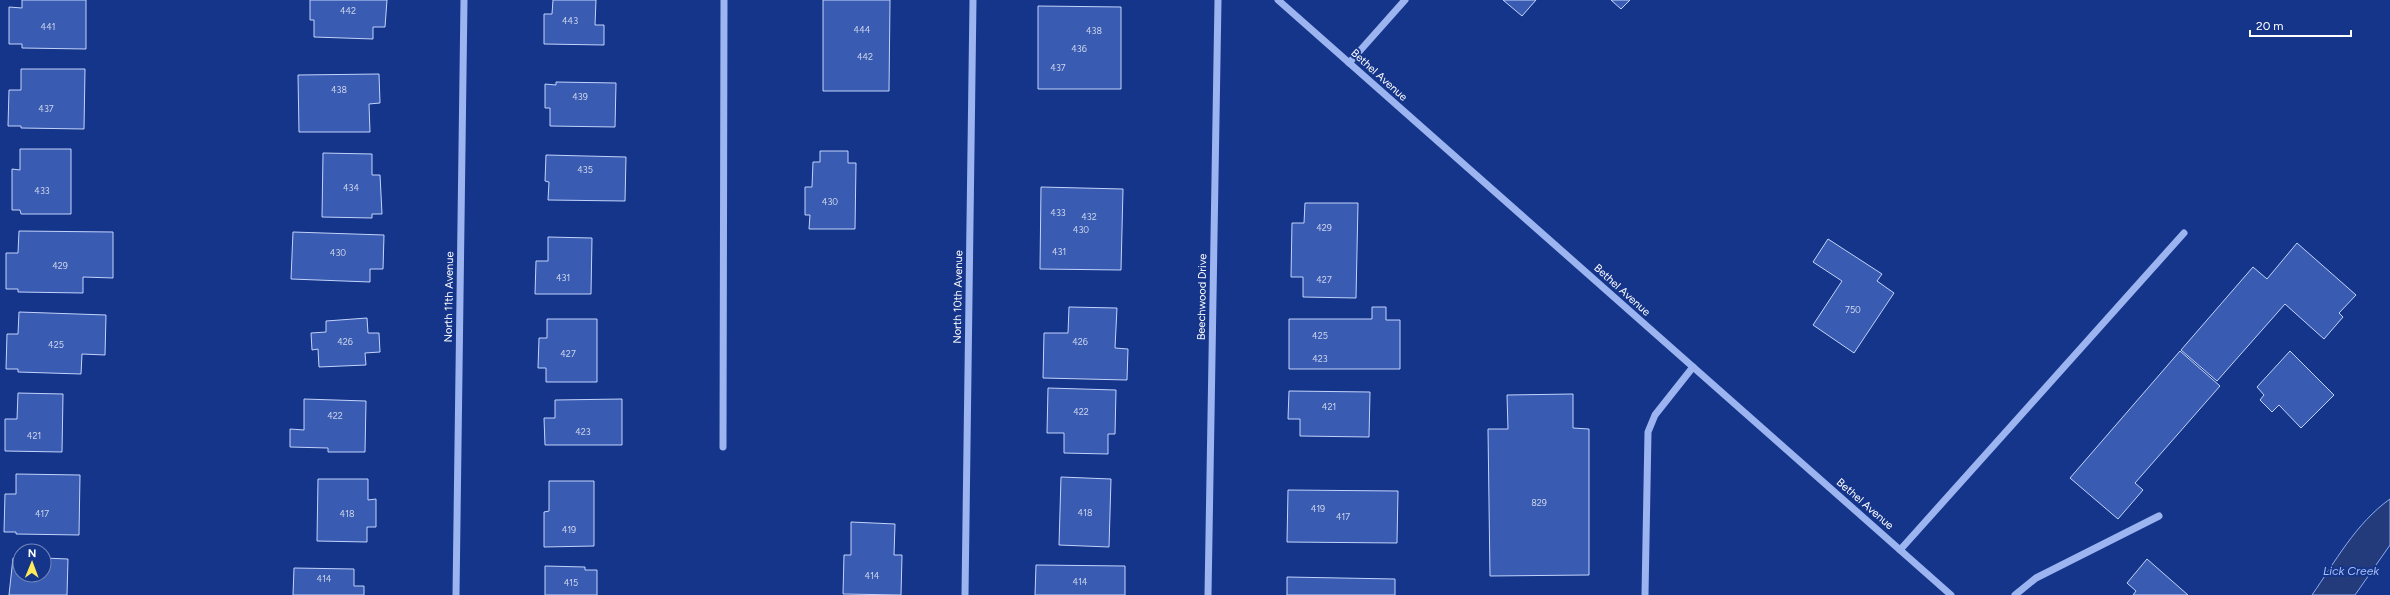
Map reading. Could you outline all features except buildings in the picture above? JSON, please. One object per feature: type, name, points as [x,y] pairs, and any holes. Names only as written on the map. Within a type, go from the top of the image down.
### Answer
[{"type":"street","name":"North 11th Avenue","points":[[456,595],[464,0]]},
{"type":"street","points":[[723,448],[724,0]]},
{"type":"street","name":"North 10th Avenue","points":[[965,595],[973,0]]},
{"type":"street","name":"Beechwood Drive","points":[[1208,595],[1218,0]]},
{"type":"street","name":"Bethel Avenue","points":[[1278,0],[1951,595]]},
{"type":"street","points":[[1349,63],[1405,0]]},
{"type":"street","points":[[1900,550],[2184,233]]},
{"type":"street","points":[[1645,595],[1648,432],[1655,415],[1693,367]]},
{"type":"street","points":[[2015,595],[2036,578],[2159,516]]},
{"type":"water","name":"Lick Creek","points":[[2390,499],[2390,545],[2355,595],[2312,595],[2356,531]]}]
